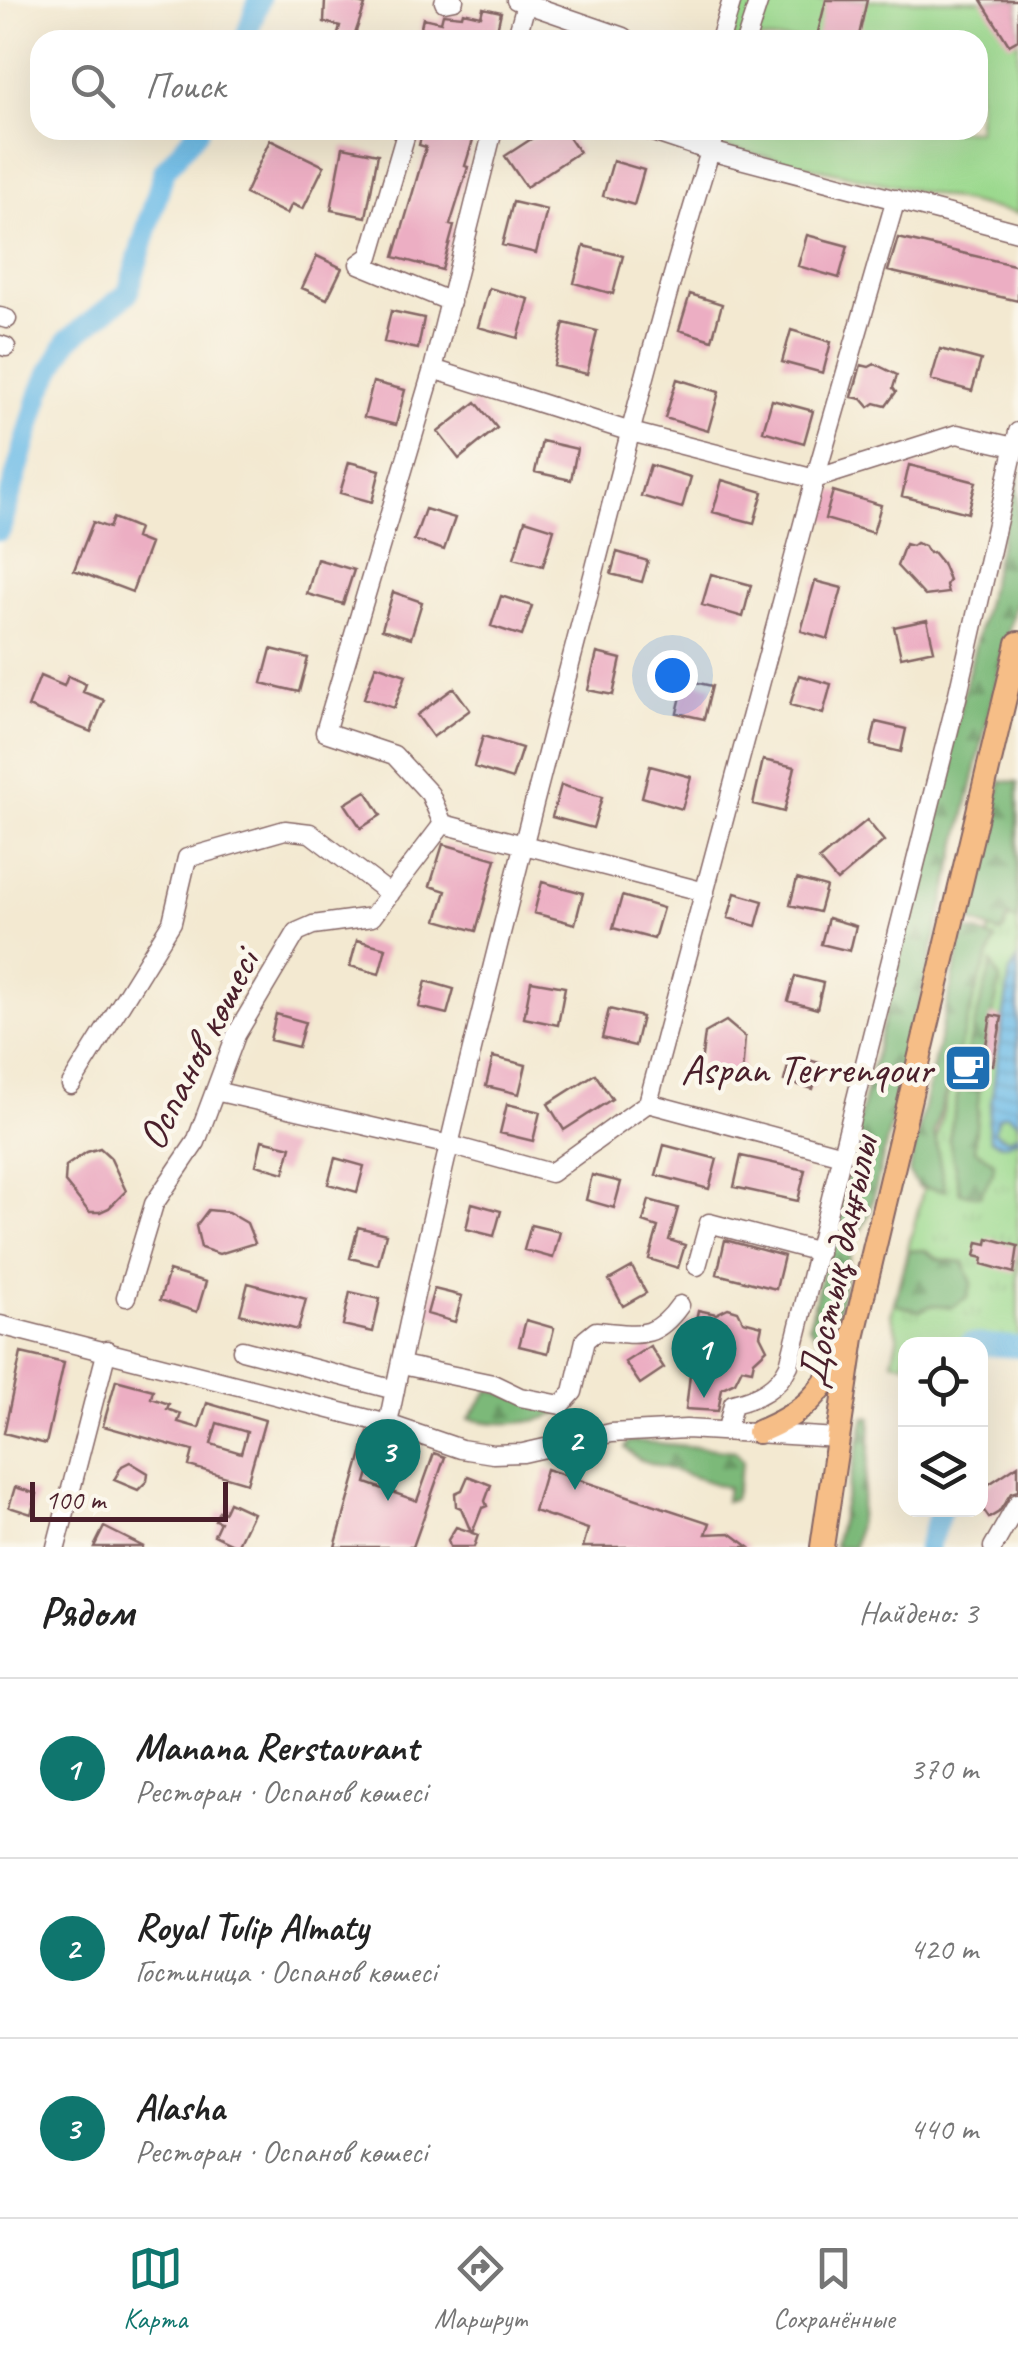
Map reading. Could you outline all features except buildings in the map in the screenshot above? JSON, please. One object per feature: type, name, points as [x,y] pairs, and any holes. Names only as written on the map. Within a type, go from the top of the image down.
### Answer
[{"type":"main road","name":"Достық даңғылы","points":[[822,1547],[853,1338],[1018,643]]},
{"type":"main road","points":[[758,1432],[806,1407],[853,1338]]},
{"type":"street","points":[[723,30],[732,0]]},
{"type":"street","points":[[749,30],[759,0]]},
{"type":"street","points":[[518,30],[523,1],[604,30]]},
{"type":"street","points":[[403,140],[370,256],[360,264],[452,302]]},
{"type":"street","points":[[491,140],[433,370],[325,732],[394,755],[430,794],[443,824],[705,892]]},
{"type":"street","points":[[694,140],[710,152],[1018,232]]},
{"type":"street","points":[[388,1424],[523,846],[631,432],[714,140]]},
{"type":"street","points":[[215,1091],[551,1173],[648,1103],[815,479],[896,199]]},
{"type":"street","points":[[433,370],[631,432],[815,479],[957,434],[1016,440],[957,698],[789,1365],[782,1379],[750,1400],[734,1404],[727,1429]]},
{"type":"street","name":"Оспанов көшесі","points":[[126,1297],[154,1204],[196,1142],[236,1036],[297,932],[313,925],[372,918],[443,824]]},
{"type":"street","points":[[71,1084],[172,922],[187,858],[285,830],[310,833],[390,894]]},
{"type":"street","points":[[648,1103],[842,1155]]},
{"type":"street","points":[[697,1266],[708,1223],[819,1252]]},
{"type":"street","points":[[402,1364],[493,1384],[520,1397],[561,1405],[573,1392],[584,1340],[596,1331],[648,1335],[666,1325],[680,1305]]},
{"type":"street","points":[[0,1325],[388,1424],[461,1449],[493,1454],[523,1454],[611,1433],[727,1429],[838,1438]]},
{"type":"street","points":[[56,1547],[107,1350]]},
{"type":"street","points":[[242,1350],[394,1390]]},
{"type":"street","points":[[993,1547],[1018,1503]]},
{"type":"green space","points":[[744,0],[1018,0],[1018,214],[705,140],[988,140],[988,30],[734,30]]},
{"type":"green space","points":[[1018,470],[1018,592],[870,1211],[850,1253],[832,1342],[823,1346],[809,1326]]},
{"type":"green space","points":[[1001,781],[1018,782],[1018,921],[1008,918],[999,933],[967,920]]},
{"type":"green space","points":[[1018,804],[1018,1342],[982,1335],[898,1337],[898,1362],[892,1361],[898,1335],[891,1315],[996,905]]},
{"type":"green space","points":[[964,930],[995,940],[934,1132],[945,1190],[918,1187],[909,1172]]},
{"type":"green space","points":[[992,963],[1000,980],[983,1063],[987,1064],[979,1092],[974,1149],[994,1162],[980,1196],[960,1193],[949,1139],[963,1066]]},
{"type":"green space","points":[[924,1250],[938,1259],[963,1262],[972,1283],[967,1297],[951,1308],[933,1305],[919,1311],[894,1304],[909,1251]]},
{"type":"green space","points":[[489,1390],[569,1409],[520,1423],[469,1419]]},
{"type":"green space","points":[[865,1417],[871,1418],[870,1451],[854,1547],[834,1547]]},
{"type":"green space","points":[[628,1442],[735,1451],[743,1461],[734,1499],[725,1501],[728,1488],[638,1459],[625,1448]]},
{"type":"water","points":[[1018,959],[1018,1123],[1007,1114],[999,1117],[994,1131],[1010,1139],[1018,1134],[1018,1138],[1001,1144],[990,1139],[988,1124],[1010,972]]},
{"type":"waterway","points":[[248,30],[259,0]]},
{"type":"waterway","points":[[0,530],[41,390],[68,340],[128,293],[164,171],[190,140]]},
{"type":"waterway","points":[[988,1345],[1018,1347]]},
{"type":"waterway","points":[[928,1547],[939,1517]]},
{"type":"place","name":"Aspan Terrenqour","points":[[968,1068]]},
{"type":"place","name":"Manana Rerstaurant","points":[[704,1398]]},
{"type":"place","name":"Royal Tulip Almaty","points":[[575,1490]]},
{"type":"place","name":"Alasha","points":[[388,1501]]}]
